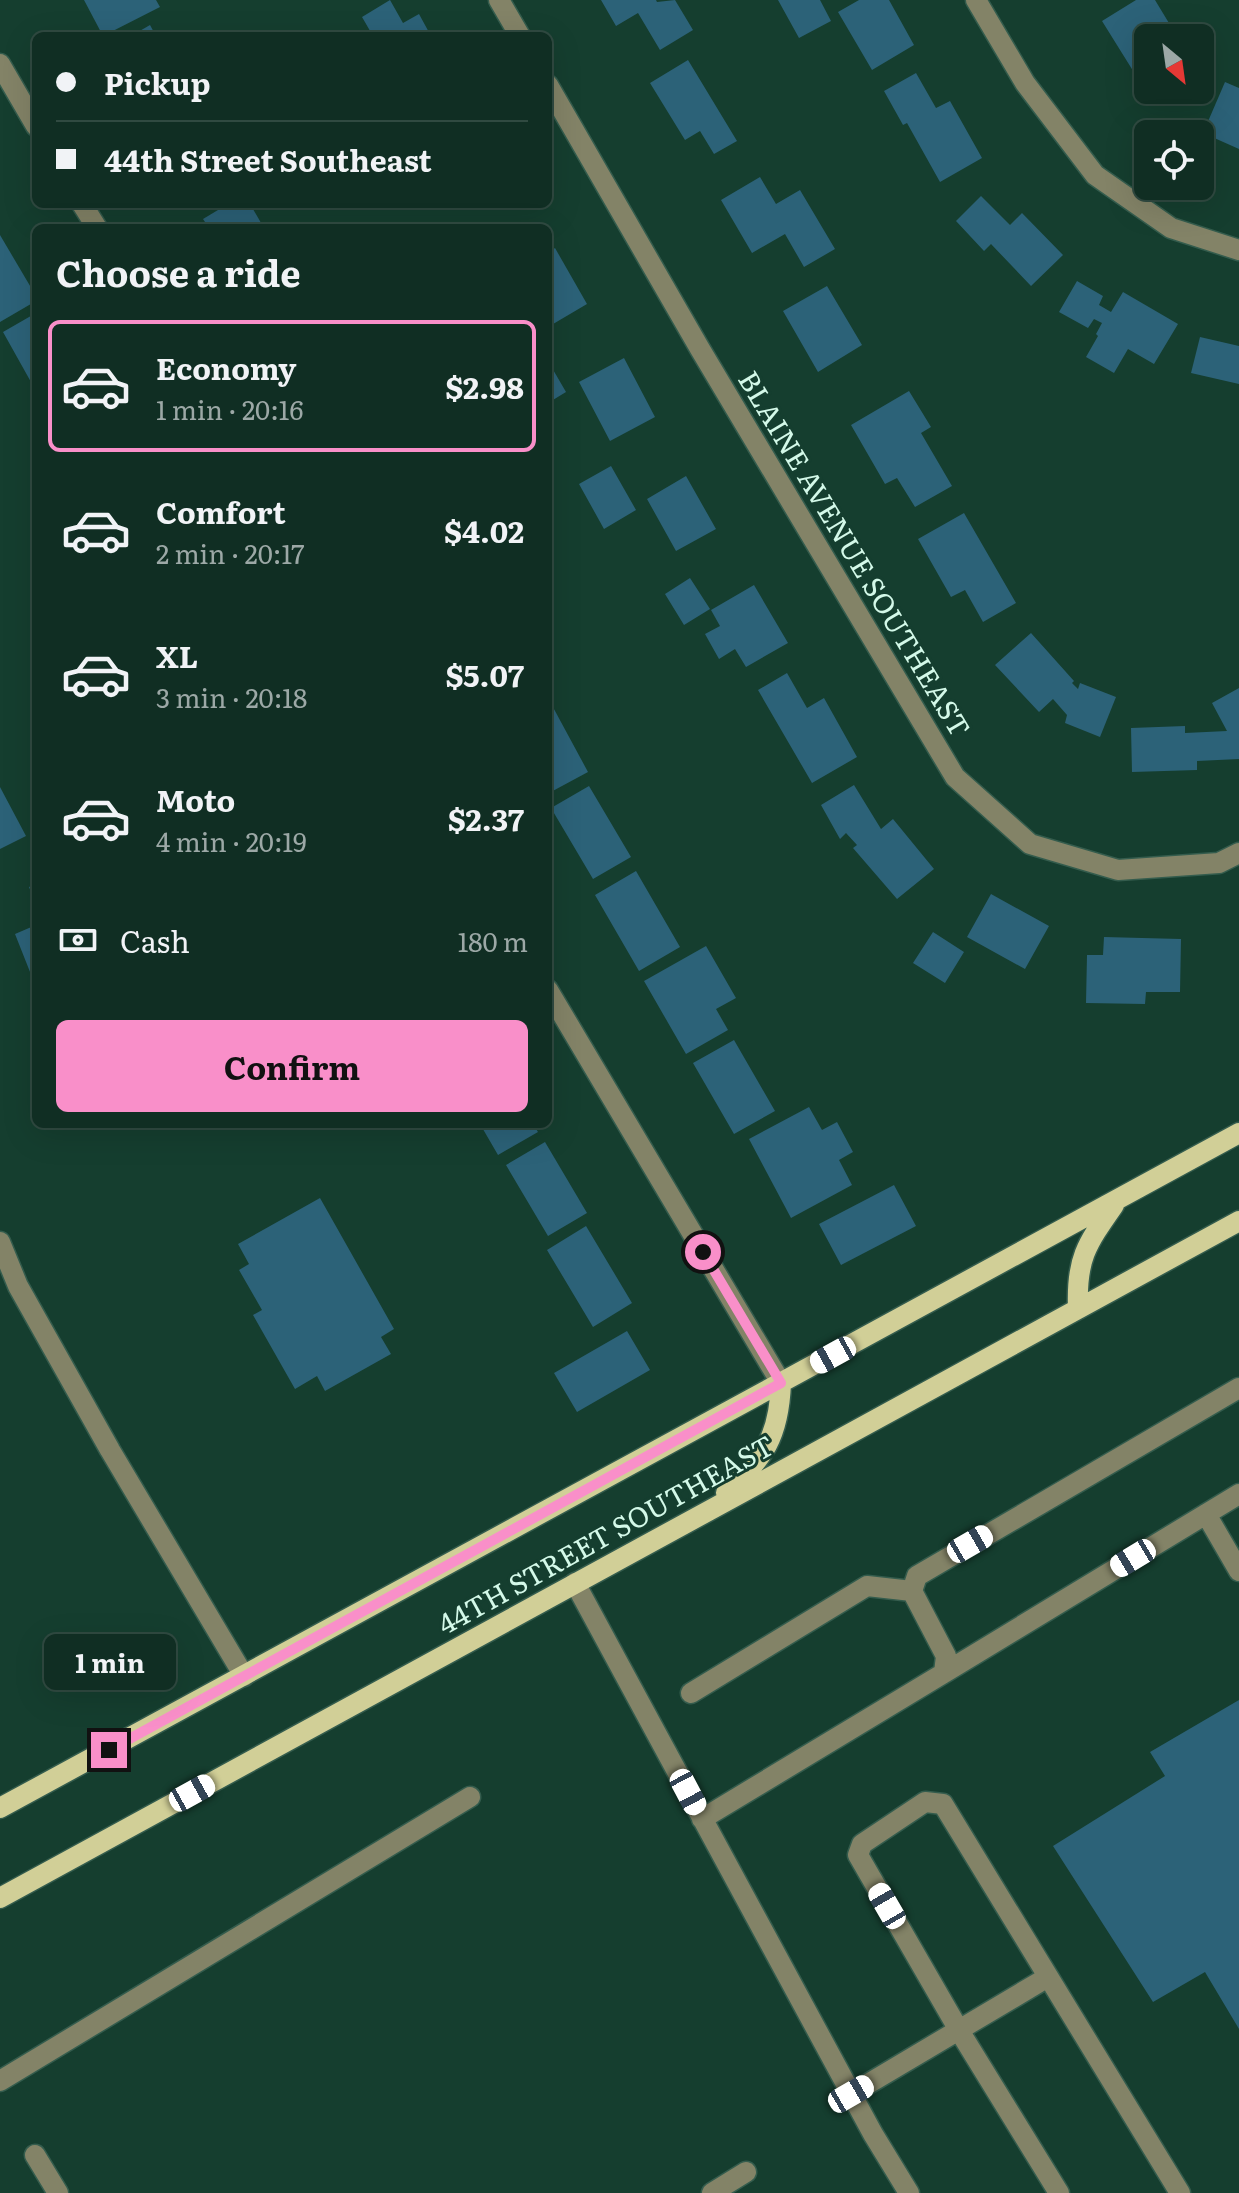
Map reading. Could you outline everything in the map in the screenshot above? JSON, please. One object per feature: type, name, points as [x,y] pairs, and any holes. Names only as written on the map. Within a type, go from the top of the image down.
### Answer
[{"type":"main road","name":"44TH STREET SOUTHEAST","points":[[0,1808],[1239,1133]]},
{"type":"main road","points":[[1078,1309],[1080,1262],[1090,1239],[1118,1199]]},
{"type":"main road","name":"44TH STREET SOUTHEAST","points":[[0,1898],[1239,1221]]},
{"type":"main road","points":[[706,1512],[756,1465],[770,1443],[780,1411],[781,1383]]},
{"type":"street","points":[[499,0],[518,32]]},
{"type":"street","points":[[976,0],[1025,83],[1095,175],[1171,228],[1239,250]]},
{"type":"street","points":[[0,64],[32,119]]},
{"type":"street","name":"BLAINE AVENUE SOUTHEAST","points":[[552,92],[716,376],[955,777],[1030,844],[1118,870],[1219,863],[1239,853]]},
{"type":"street","points":[[552,997],[781,1383]]},
{"type":"street","points":[[0,1242],[18,1286],[110,1450],[244,1676]]},
{"type":"street","points":[[944,1673],[946,1656],[912,1591],[917,1576],[1239,1388]]},
{"type":"street","points":[[702,1819],[1239,1494]]},
{"type":"street","points":[[1206,1514],[1239,1571]]},
{"type":"street","points":[[575,1583],[851,2094],[909,2193]]},
{"type":"street","points":[[691,1693],[867,1586],[912,1591]]},
{"type":"street","points":[[0,2081],[470,1797]]},
{"type":"street","points":[[1059,2193],[960,2032],[858,1855],[862,1844],[925,1802],[943,1804],[1180,2193]]},
{"type":"street","points":[[851,2094],[1048,1977]]},
{"type":"street","points":[[35,2155],[58,2193]]},
{"type":"street","points":[[712,2193],[746,2172]]},
{"type":"building","points":[[84,0],[156,0],[160,7],[111,32],[101,32]]},
{"type":"building","points":[[390,0],[403,23],[419,14],[429,32],[371,32],[362,17]]},
{"type":"building","points":[[601,0],[675,0],[693,30],[660,50],[638,13],[616,26]]},
{"type":"building","points":[[778,0],[820,0],[831,21],[799,38]]},
{"type":"building","points":[[859,0],[889,0],[914,45],[872,70],[838,12]]},
{"type":"building","points":[[1136,0],[1155,0],[1170,24],[1134,24],[1134,72],[1102,21]]},
{"type":"building","points":[[150,25],[154,32],[138,32]]},
{"type":"building","points":[[688,60],[737,141],[714,154],[700,131],[685,140],[650,83]]},
{"type":"building","points":[[916,73],[936,108],[950,101],[982,158],[940,182],[907,123],[903,125],[884,91]]},
{"type":"building","points":[[1225,82],[1239,88],[1239,149],[1214,138],[1214,120],[1209,120]]},
{"type":"building","points":[[760,177],[776,204],[800,190],[835,249],[804,267],[785,234],[752,253],[721,200]]},
{"type":"building","points":[[981,196],[1010,225],[1022,213],[1063,255],[1031,286],[991,244],[984,251],[956,221]]},
{"type":"building","points":[[221,208],[252,208],[262,224],[206,224],[203,219]]},
{"type":"building","points":[[0,235],[32,289],[32,303],[0,322]]},
{"type":"building","points":[[555,248],[587,304],[552,325],[552,250]]},
{"type":"building","points":[[1077,281],[1103,296],[1099,305],[1111,312],[1123,292],[1178,324],[1154,364],[1128,349],[1114,373],[1086,357],[1102,323],[1094,319],[1088,328],[1059,312]]},
{"type":"building","points":[[827,286],[862,345],[818,372],[783,311]]},
{"type":"building","points":[[32,315],[32,384],[3,332]]},
{"type":"building","points":[[1200,337],[1239,346],[1239,384],[1191,373]]},
{"type":"building","points":[[624,358],[655,417],[610,441],[579,382]]},
{"type":"building","points":[[552,368],[566,392],[552,401]]},
{"type":"building","points":[[909,391],[931,427],[921,433],[952,486],[915,507],[897,478],[885,484],[851,425]]},
{"type":"building","points":[[611,466],[636,510],[604,529],[579,484]]},
{"type":"building","points":[[686,476],[716,529],[676,551],[647,499]]},
{"type":"building","points":[[964,513],[1016,603],[983,622],[965,590],[951,597],[918,539]]},
{"type":"building","points":[[690,578],[710,609],[684,625],[665,594]]},
{"type":"building","points":[[754,585],[788,643],[746,667],[735,649],[719,659],[705,634],[720,626],[711,610]]},
{"type":"building","points":[[1031,633],[1078,689],[1080,683],[1116,697],[1100,737],[1065,723],[1067,715],[1053,699],[1039,712],[995,665]]},
{"type":"building","points":[[787,673],[807,708],[824,698],[857,757],[812,783],[758,690]]},
{"type":"building","points":[[1239,688],[1239,759],[1197,761],[1197,770],[1132,772],[1131,728],[1185,726],[1185,733],[1227,731],[1212,703]]},
{"type":"building","points":[[552,705],[588,772],[552,791]]},
{"type":"building","points":[[854,785],[881,829],[893,819],[934,869],[897,899],[853,848],[857,845],[846,833],[840,839],[821,805]]},
{"type":"building","points":[[589,786],[631,857],[593,879],[552,807]]},
{"type":"building","points":[[0,787],[26,836],[0,849]]},
{"type":"building","points":[[636,871],[680,947],[639,971],[595,895]]},
{"type":"building","points":[[991,894],[1049,926],[1025,969],[967,937]]},
{"type":"building","points":[[32,927],[32,977],[15,934]]},
{"type":"building","points":[[933,932],[964,952],[945,983],[913,963]]},
{"type":"building","points":[[1104,937],[1181,939],[1180,992],[1146,992],[1145,1004],[1086,1003],[1087,955],[1103,955]]},
{"type":"building","points":[[706,946],[736,998],[716,1009],[728,1030],[686,1054],[644,981]]},
{"type":"building","points":[[734,1040],[775,1111],[734,1134],[693,1063]]},
{"type":"building","points":[[809,1107],[822,1130],[837,1122],[853,1152],[839,1160],[852,1185],[791,1218],[749,1139]]},
{"type":"building","points":[[482,1128],[536,1128],[538,1132],[498,1155]]},
{"type":"building","points":[[545,1142],[587,1213],[548,1236],[506,1165]]},
{"type":"building","points":[[894,1185],[916,1226],[841,1265],[819,1224]]},
{"type":"building","points":[[320,1198],[394,1329],[381,1337],[391,1354],[325,1391],[317,1376],[295,1389],[253,1315],[262,1310],[239,1270],[249,1264],[238,1244]]},
{"type":"building","points":[[586,1226],[632,1303],[593,1327],[547,1250]]},
{"type":"building","points":[[627,1331],[650,1370],[577,1412],[554,1373]]},
{"type":"building","points":[[1239,1700],[1239,2029],[1205,1972],[1153,2002],[1053,1846],[1165,1776],[1150,1752]]},
{"type":"route","points":[[109,1750],[781,1383],[703,1252]]}]
